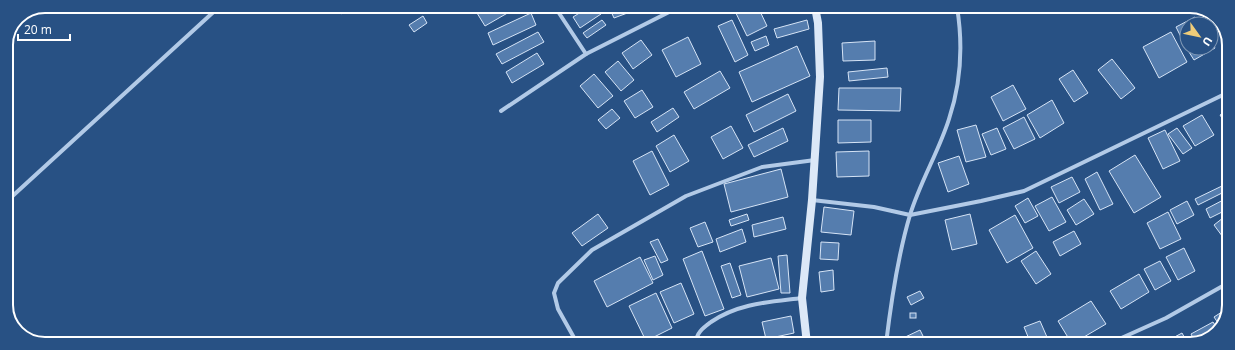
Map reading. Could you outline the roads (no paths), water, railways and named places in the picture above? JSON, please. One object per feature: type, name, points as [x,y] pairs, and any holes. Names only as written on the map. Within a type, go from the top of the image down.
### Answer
[{"type":"main road","points":[[806,337],[802,298],[812,200],[820,77],[817,13]]},
{"type":"street","points":[[13,196],[212,13]]},
{"type":"street","points":[[559,13],[586,54]]},
{"type":"street","points":[[501,111],[586,54],[667,13]]},
{"type":"street","points":[[887,337],[910,215],[949,119],[955,93],[961,51],[958,13]]},
{"type":"street","points":[[812,200],[874,207],[910,215],[981,201],[1024,190],[1222,95]]},
{"type":"street","points":[[574,337],[558,309],[554,292],[558,282],[592,250],[686,196],[762,167],[815,160]]},
{"type":"street","points":[[1124,337],[1166,318],[1222,286]]},
{"type":"street","points":[[698,337],[701,329],[724,313],[751,304],[802,298]]}]
